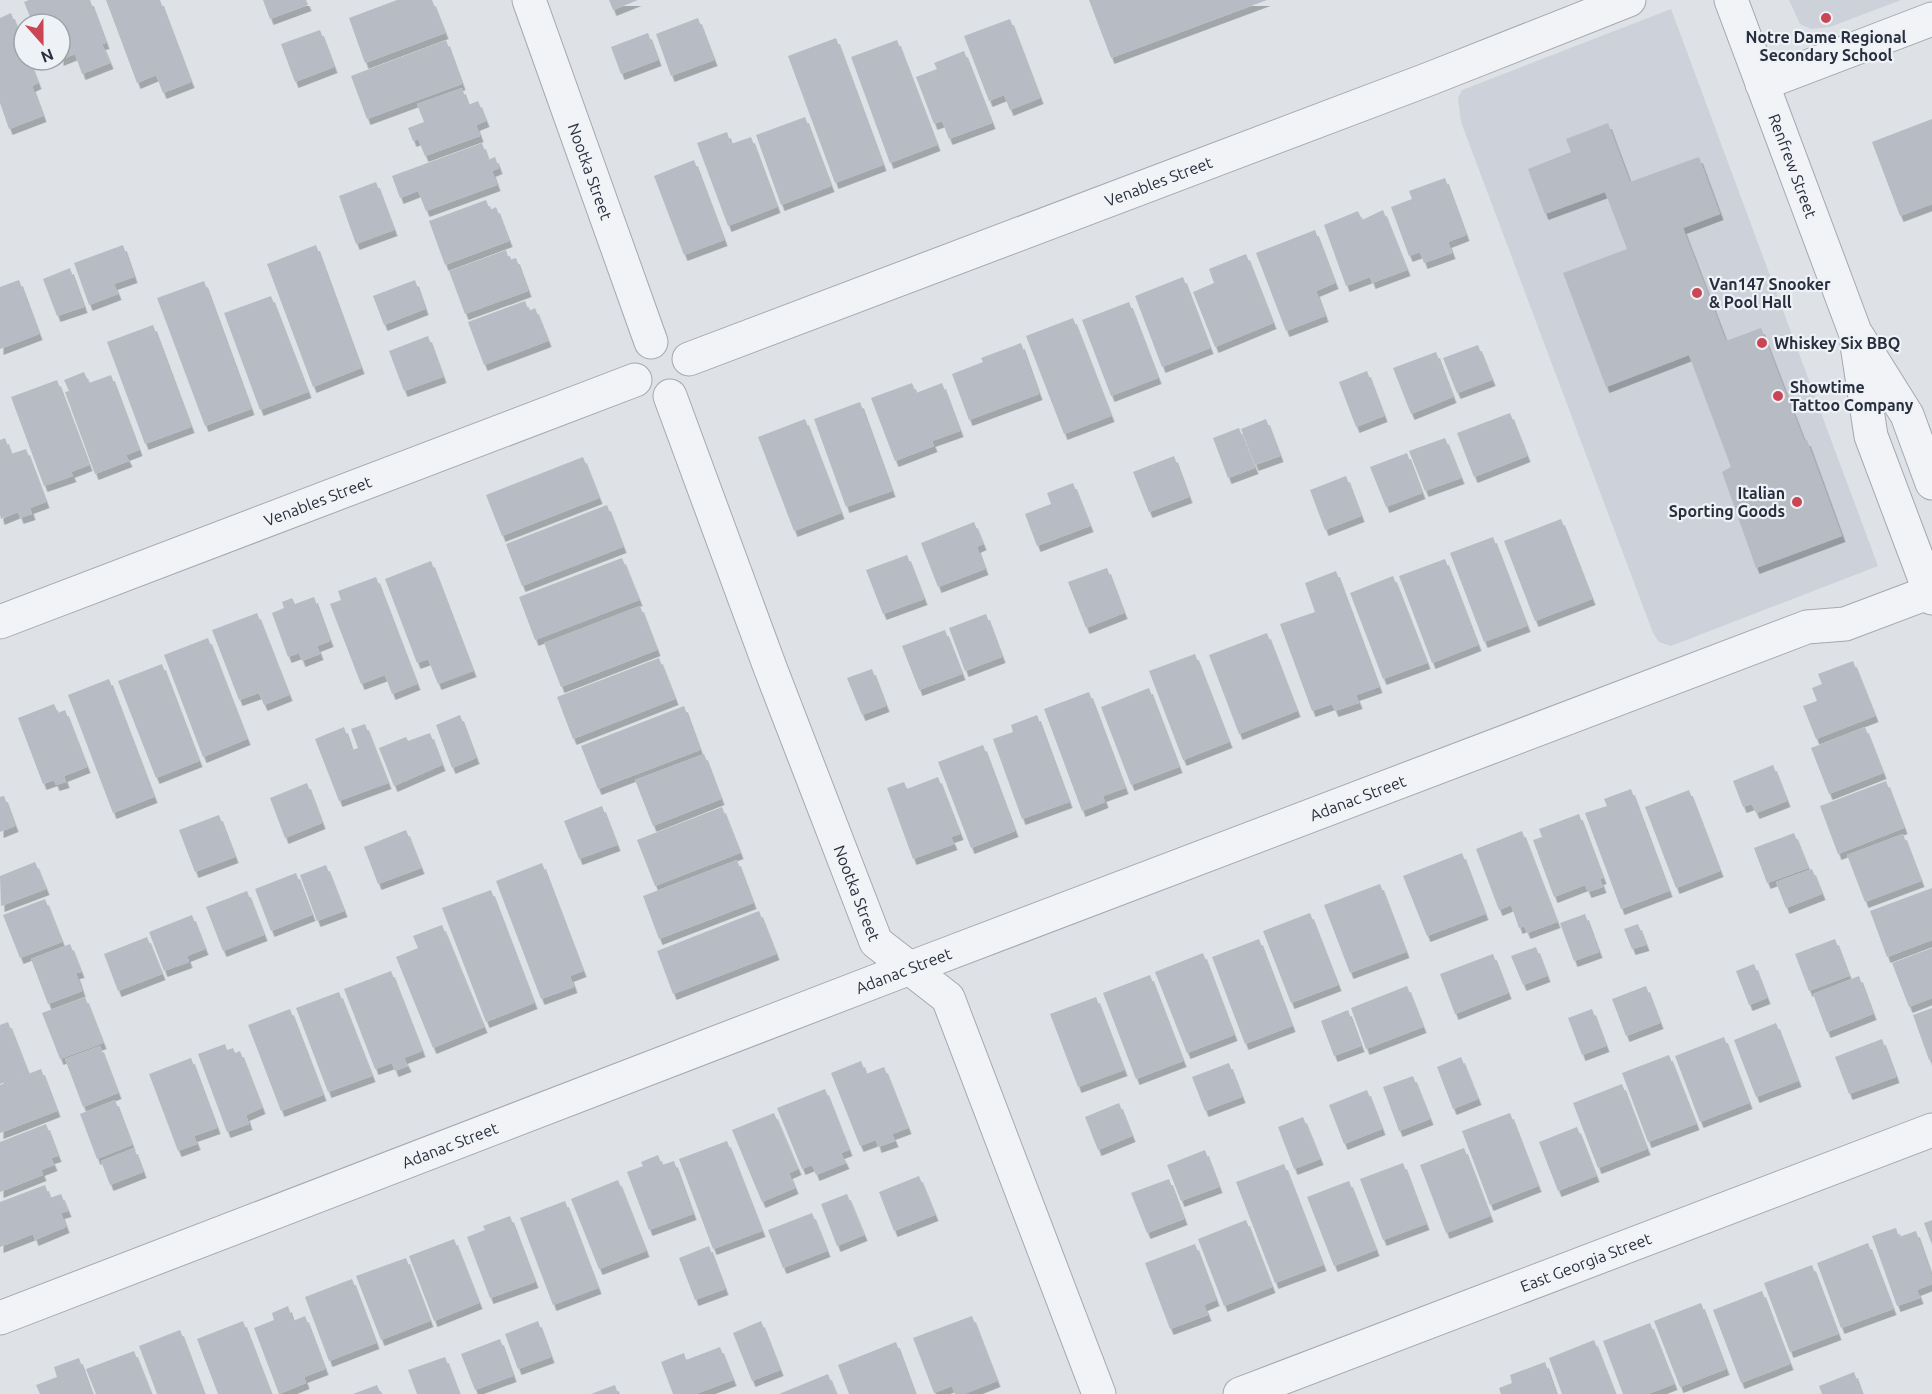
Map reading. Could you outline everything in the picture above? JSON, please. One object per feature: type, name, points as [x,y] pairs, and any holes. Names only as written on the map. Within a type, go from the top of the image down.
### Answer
[{"type":"street","name":"Nootka Street","points":[[529,0],[651,342]]},
{"type":"street","name":"Venables Street","points":[[689,359],[1629,0]]},
{"type":"street","name":"Renfrew Street","points":[[1731,0],[1855,332],[1907,415],[1932,483]]},
{"type":"street","points":[[1762,84],[1932,19]]},
{"type":"street","name":"Renfrew Street","points":[[1855,332],[1871,436],[1928,587]]},
{"type":"street","points":[[660,340],[677,344],[689,359],[690,368],[685,385],[670,396],[653,396],[645,392],[635,380],[633,361],[643,346],[651,342],[660,340]]},
{"type":"street","name":"Venables Street","points":[[0,622],[635,380]]},
{"type":"street","name":"Nootka Street","points":[[670,396],[767,659],[876,942],[948,998],[1099,1394]]},
{"type":"street","name":"Adanac Street","points":[[0,1318],[910,968],[1807,627],[1845,624],[1928,587]]},
{"type":"street","name":"East Georgia Street","points":[[1240,1394],[1932,1130]]},
{"type":"shaded area","name":"Notre Dame Regional Secondary School","points":[[1789,0],[1901,0],[1830,27],[1811,29],[1800,24]]},
{"type":"shaded area","points":[[1671,9],[1878,566],[1671,646],[1659,642],[1653,633],[1461,122],[1458,98],[1462,90]]},
{"type":"building","points":[[29,0],[90,0],[106,43],[102,44],[110,63],[82,74],[75,54],[72,55],[72,12],[28,12],[24,2]]},
{"type":"building","points":[[106,0],[160,0],[191,82],[163,93],[156,75],[137,83]]},
{"type":"building","points":[[263,0],[306,0],[308,5],[270,19]]},
{"type":"building","points":[[397,0],[432,0],[445,33],[365,63],[349,18]]},
{"type":"building","points":[[609,0],[638,0],[613,10]]},
{"type":"building","points":[[1089,0],[1267,0],[1111,58]]},
{"type":"building","points":[[11,13],[12,72],[34,72],[38,83],[32,86],[43,116],[9,129],[0,103],[0,18]]},
{"type":"building","points":[[698,18],[714,60],[671,76],[656,34]]},
{"type":"building","points":[[1010,19],[1040,98],[1010,110],[1004,95],[989,101],[964,36]]},
{"type":"building","points":[[320,30],[334,67],[295,82],[281,44]]},
{"type":"building","points":[[648,33],[658,60],[621,74],[611,47]]},
{"type":"building","points":[[836,38],[883,165],[835,183],[788,56]]},
{"type":"building","points":[[446,40],[462,84],[367,119],[351,76]]},
{"type":"building","points":[[897,40],[937,145],[890,163],[851,57]]},
{"type":"building","points":[[964,51],[992,123],[949,139],[942,121],[934,124],[916,77],[937,69],[934,63]]},
{"type":"building","points":[[462,88],[468,105],[478,101],[486,121],[476,125],[480,136],[425,156],[418,139],[413,141],[408,128],[424,122],[417,104]]},
{"type":"building","points":[[805,117],[831,186],[781,205],[756,135]]},
{"type":"building","points":[[1932,119],[1932,204],[1900,216],[1872,142]]},
{"type":"building","points":[[1608,123],[1630,182],[1699,157],[1720,214],[1683,228],[1726,341],[1761,328],[1804,440],[1807,440],[1842,536],[1756,568],[1722,472],[1731,467],[1689,355],[1606,387],[1563,273],[1627,249],[1605,192],[1545,214],[1528,169],[1571,152],[1566,139]]},
{"type":"building","points":[[727,132],[731,144],[751,137],[777,207],[728,226],[697,143]]},
{"type":"building","points":[[482,143],[488,160],[495,157],[499,168],[492,171],[497,185],[426,211],[418,191],[400,198],[392,176]]},
{"type":"building","points":[[694,160],[724,240],[684,255],[654,176]]},
{"type":"building","points":[[1445,178],[1466,235],[1448,242],[1452,253],[1424,263],[1420,252],[1409,256],[1391,207],[1412,199],[1409,191]]},
{"type":"building","points":[[376,182],[394,230],[356,244],[339,196]]},
{"type":"building","points":[[486,200],[490,210],[496,207],[509,241],[445,265],[429,221]]},
{"type":"building","points":[[1383,210],[1407,270],[1372,283],[1370,277],[1346,286],[1324,225],[1358,211],[1362,220]]},
{"type":"building","points":[[1315,230],[1335,283],[1316,291],[1325,316],[1286,331],[1256,253]]},
{"type":"building","points":[[123,245],[134,277],[114,284],[118,294],[89,305],[74,263]]},
{"type":"building","points":[[316,245],[361,368],[313,387],[267,264]]},
{"type":"building","points":[[506,250],[509,260],[516,258],[528,291],[465,314],[449,271]]},
{"type":"building","points":[[1246,254],[1273,323],[1215,347],[1193,292],[1214,283],[1209,269]]},
{"type":"building","points":[[70,268],[84,307],[57,316],[43,279]]},
{"type":"building","points":[[1183,277],[1210,348],[1162,367],[1135,296]]},
{"type":"building","points":[[19,280],[39,334],[0,349],[0,287]]},
{"type":"building","points":[[415,280],[425,309],[384,325],[373,296]]},
{"type":"building","points":[[204,281],[251,409],[205,426],[157,298]]},
{"type":"building","points":[[271,296],[308,392],[260,410],[224,313]]},
{"type":"building","points":[[525,301],[529,311],[535,308],[548,341],[484,365],[468,322]]},
{"type":"building","points":[[1129,302],[1158,378],[1111,396],[1082,320]]},
{"type":"building","points":[[1073,318],[1111,416],[1064,434],[1026,336]]},
{"type":"building","points":[[153,325],[191,427],[145,444],[107,342]]},
{"type":"building","points":[[428,336],[443,377],[404,391],[389,351]]},
{"type":"building","points":[[1021,343],[1039,394],[969,420],[952,374],[983,362],[981,358]]},
{"type":"building","points":[[1478,345],[1492,380],[1457,393],[1443,358]]},
{"type":"building","points":[[1436,352],[1453,397],[1411,414],[1393,368]]},
{"type":"building","points":[[1367,371],[1384,416],[1356,427],[1339,382]]},
{"type":"building","points":[[84,372],[89,383],[111,375],[139,450],[126,455],[129,461],[95,474],[65,392],[69,391],[64,380]]},
{"type":"building","points":[[57,380],[89,465],[71,472],[73,476],[44,486],[11,397]]},
{"type":"building","points":[[912,383],[916,393],[942,383],[960,431],[932,441],[934,446],[895,461],[871,398]]},
{"type":"building","points":[[860,402],[892,491],[846,507],[814,419]]},
{"type":"building","points":[[1510,413],[1527,456],[1474,477],[1457,433]]},
{"type":"building","points":[[805,419],[841,513],[794,531],[758,437]]},
{"type":"building","points":[[1266,419],[1280,456],[1255,465],[1241,429]]},
{"type":"building","points":[[1239,428],[1255,468],[1228,478],[1213,438]]},
{"type":"building","points":[[5,438],[11,454],[26,449],[46,502],[30,508],[32,514],[20,518],[18,512],[1,519],[0,515],[0,440]]},
{"type":"building","points":[[1445,438],[1461,478],[1425,491],[1409,451]]},
{"type":"building","points":[[1407,453],[1422,493],[1386,507],[1370,467]]},
{"type":"building","points":[[1174,456],[1189,497],[1149,512],[1133,472]]},
{"type":"building","points":[[583,457],[599,498],[502,536],[486,495]]},
{"type":"building","points":[[1346,476],[1361,516],[1325,530],[1310,490]]},
{"type":"building","points":[[1073,483],[1090,526],[1037,546],[1025,514],[1051,504],[1047,493]]},
{"type":"building","points":[[607,505],[623,547],[522,586],[506,544]]},
{"type":"building","points":[[1561,519],[1592,599],[1535,621],[1504,541]]},
{"type":"building","points":[[974,522],[983,544],[977,547],[985,569],[938,587],[921,543]]},
{"type":"building","points":[[1493,537],[1527,626],[1484,642],[1450,553]]},
{"type":"building","points":[[907,555],[924,599],[883,614],[866,570]]},
{"type":"building","points":[[622,558],[639,600],[535,640],[519,597]]},
{"type":"building","points":[[1445,559],[1478,645],[1432,663],[1399,576]]},
{"type":"building","points":[[431,561],[473,671],[438,684],[428,659],[417,663],[385,579]]},
{"type":"building","points":[[1107,568],[1124,613],[1086,628],[1068,582]]},
{"type":"building","points":[[1336,571],[1379,687],[1356,695],[1359,703],[1335,711],[1332,704],[1312,711],[1280,624],[1315,612],[1305,583]]},
{"type":"building","points":[[1393,576],[1427,663],[1383,679],[1350,593]]},
{"type":"building","points":[[376,577],[417,684],[392,694],[385,675],[361,684],[330,604],[341,600],[338,591]]},
{"type":"building","points":[[314,597],[330,641],[317,646],[320,654],[302,661],[299,653],[288,657],[272,613],[284,608],[282,602],[292,598],[295,604]]},
{"type":"building","points":[[640,606],[657,650],[561,687],[544,643]]},
{"type":"building","points":[[257,613],[289,695],[264,705],[259,693],[239,700],[212,630]]},
{"type":"building","points":[[986,614],[1002,657],[965,671],[949,628]]},
{"type":"building","points":[[945,630],[962,674],[919,690],[902,646]]},
{"type":"building","points":[[1267,633],[1297,711],[1239,734],[1209,655]]},
{"type":"building","points":[[208,638],[247,739],[203,757],[164,655]]},
{"type":"building","points":[[1195,654],[1229,742],[1183,760],[1149,671]]},
{"type":"building","points":[[659,658],[675,699],[573,739],[557,697]]},
{"type":"building","points":[[1853,661],[1875,716],[1816,739],[1803,706],[1817,701],[1812,688],[1822,684],[1818,674]]},
{"type":"building","points":[[162,664],[199,761],[156,778],[118,681]]},
{"type":"building","points":[[872,669],[886,706],[862,715],[847,678]]},
{"type":"building","points":[[109,679],[154,797],[113,813],[68,695]]},
{"type":"building","points":[[1149,688],[1179,767],[1131,785],[1101,707]]},
{"type":"building","points":[[1089,692],[1125,788],[1103,796],[1105,802],[1082,811],[1044,709]]},
{"type":"building","points":[[54,704],[58,713],[65,710],[87,767],[64,776],[66,782],[56,785],[54,780],[43,784],[18,718]]},
{"type":"building","points":[[684,706],[700,750],[598,789],[581,746]]},
{"type":"building","points":[[460,715],[476,758],[452,768],[436,725]]},
{"type":"building","points":[[1037,715],[1069,802],[1022,819],[993,739],[1013,732],[1011,725]]},
{"type":"building","points":[[365,724],[388,783],[339,801],[315,739],[344,727],[352,750],[358,748],[351,729]]},
{"type":"building","points":[[1865,727],[1883,773],[1829,794],[1811,748]]},
{"type":"building","points":[[430,733],[442,765],[394,786],[379,748],[406,737],[408,741]]},
{"type":"building","points":[[983,745],[1015,831],[971,848],[938,762]]},
{"type":"building","points":[[704,754],[721,799],[653,826],[635,780]]},
{"type":"building","points":[[1773,765],[1787,801],[1756,813],[1752,804],[1743,807],[1733,781]]},
{"type":"building","points":[[938,777],[960,834],[951,837],[954,844],[913,859],[887,788],[904,782],[907,789]]},
{"type":"building","points":[[1886,781],[1904,828],[1838,854],[1820,806]]},
{"type":"building","points":[[307,783],[322,823],[285,838],[270,798]]},
{"type":"building","points":[[1631,789],[1669,891],[1621,909],[1585,813],[1607,806],[1604,799]]},
{"type":"building","points":[[1689,790],[1720,871],[1676,888],[1645,807]]},
{"type":"building","points":[[4,796],[15,826],[0,832],[0,797]]},
{"type":"building","points":[[602,806],[617,845],[579,859],[564,821]]},
{"type":"building","points":[[722,807],[740,853],[655,886],[637,840]]},
{"type":"building","points":[[1579,814],[1603,878],[1600,879],[1603,887],[1588,892],[1585,885],[1554,897],[1533,840],[1542,837],[1539,829]]},
{"type":"building","points":[[219,815],[235,857],[195,872],[179,830]]},
{"type":"building","points":[[406,830],[421,868],[378,884],[364,847]]},
{"type":"building","points":[[1522,831],[1557,922],[1527,933],[1524,926],[1519,928],[1511,905],[1499,910],[1476,849]]},
{"type":"building","points":[[1794,833],[1808,868],[1767,883],[1754,848]]},
{"type":"building","points":[[1903,834],[1921,881],[1865,902],[1847,855]]},
{"type":"building","points":[[1462,853],[1485,914],[1427,936],[1403,876]]},
{"type":"building","points":[[737,860],[753,903],[659,939],[643,896]]},
{"type":"building","points":[[35,862],[46,889],[1,906],[0,876]]},
{"type":"building","points":[[542,863],[583,971],[570,976],[574,987],[541,999],[496,881]]},
{"type":"building","points":[[326,865],[344,911],[317,921],[300,875]]},
{"type":"building","points":[[1812,869],[1822,894],[1786,908],[1776,882]]},
{"type":"building","points":[[296,873],[312,915],[271,931],[255,889]]},
{"type":"building","points":[[1380,884],[1406,952],[1350,973],[1324,905]]},
{"type":"building","points":[[1932,888],[1932,940],[1887,957],[1870,911]]},
{"type":"building","points":[[491,890],[534,1003],[486,1022],[442,908]]},
{"type":"building","points":[[247,891],[264,935],[223,951],[206,907]]},
{"type":"building","points":[[45,899],[62,942],[20,958],[3,915]]},
{"type":"building","points":[[759,911],[776,954],[673,994],[657,951]]},
{"type":"building","points":[[1310,913],[1338,985],[1291,1003],[1263,931]]},
{"type":"building","points":[[1585,914],[1599,952],[1574,961],[1560,923]]},
{"type":"building","points":[[192,915],[205,949],[187,956],[189,962],[164,971],[149,932]]},
{"type":"building","points":[[1638,924],[1646,945],[1632,949],[1624,929]]},
{"type":"building","points":[[442,925],[484,1027],[433,1048],[396,957],[418,948],[413,936]]},
{"type":"building","points":[[147,937],[162,974],[118,991],[104,954]]},
{"type":"building","points":[[1259,939],[1292,1026],[1245,1044],[1212,957]]},
{"type":"building","points":[[1835,939],[1849,976],[1809,991],[1795,954]]},
{"type":"building","points":[[70,944],[81,972],[76,973],[82,991],[48,1004],[31,959]]},
{"type":"building","points":[[1536,947],[1547,976],[1523,985],[1511,956]]},
{"type":"building","points":[[1932,948],[1932,998],[1909,1007],[1892,963]]},
{"type":"building","points":[[1203,953],[1234,1035],[1187,1053],[1155,972]]},
{"type":"building","points":[[1493,954],[1508,993],[1455,1014],[1440,974]]},
{"type":"building","points":[[1754,964],[1767,998],[1749,1005],[1736,971]]},
{"type":"building","points":[[391,971],[422,1051],[404,1058],[408,1066],[395,1071],[392,1063],[375,1069],[344,989]]},
{"type":"building","points":[[1150,975],[1183,1061],[1136,1079],[1103,993]]},
{"type":"building","points":[[1859,976],[1873,1014],[1827,1032],[1813,994]]},
{"type":"building","points":[[1407,986],[1423,1027],[1366,1049],[1351,1008]]},
{"type":"building","points":[[1646,986],[1660,1023],[1626,1036],[1612,999]]},
{"type":"building","points":[[339,992],[372,1076],[328,1092],[296,1008]]},
{"type":"building","points":[[85,997],[103,1043],[60,1059],[42,1013]]},
{"type":"building","points":[[1096,997],[1124,1070],[1078,1087],[1050,1014]]},
{"type":"building","points":[[1932,1008],[1932,1059],[1929,1060],[1913,1015]]},
{"type":"building","points":[[290,1009],[323,1095],[281,1111],[248,1025]]},
{"type":"building","points":[[1592,1009],[1606,1046],[1582,1055],[1568,1018]]},
{"type":"building","points":[[1348,1010],[1361,1046],[1334,1056],[1321,1021]]},
{"type":"building","points":[[8,1022],[28,1073],[0,1084],[0,1025]]},
{"type":"building","points":[[1776,1023],[1798,1081],[1756,1097],[1734,1040]]},
{"type":"building","points":[[1724,1037],[1749,1103],[1700,1122],[1675,1056]]},
{"type":"building","points":[[1882,1039],[1896,1077],[1849,1094],[1835,1057]]},
{"type":"building","points":[[225,1044],[227,1050],[233,1048],[235,1053],[240,1051],[262,1108],[246,1115],[249,1124],[227,1132],[198,1054]]},
{"type":"building","points":[[100,1046],[118,1093],[83,1107],[65,1059]]},
{"type":"building","points":[[1669,1055],[1696,1124],[1648,1142],[1622,1073]]},
{"type":"building","points":[[1461,1057],[1478,1099],[1453,1109],[1437,1067]]},
{"type":"building","points":[[191,1058],[217,1128],[194,1136],[197,1144],[178,1151],[149,1074]]},
{"type":"building","points":[[861,1061],[866,1074],[884,1067],[908,1128],[892,1134],[895,1141],[878,1147],[876,1140],[860,1146],[831,1073]]},
{"type":"building","points":[[1229,1063],[1242,1097],[1205,1111],[1192,1077]]},
{"type":"building","points":[[41,1069],[57,1111],[0,1133],[0,1085]]},
{"type":"building","points":[[1413,1076],[1430,1119],[1399,1131],[1383,1087]]},
{"type":"building","points":[[1622,1084],[1647,1149],[1598,1168],[1573,1103]]},
{"type":"building","points":[[825,1089],[849,1150],[841,1153],[846,1163],[816,1175],[812,1165],[802,1169],[777,1108]]},
{"type":"building","points":[[1367,1090],[1382,1129],[1344,1144],[1329,1105]]},
{"type":"building","points":[[115,1100],[132,1145],[97,1159],[80,1114]]},
{"type":"building","points":[[1119,1103],[1132,1136],[1098,1150],[1085,1117]]},
{"type":"building","points":[[774,1113],[798,1169],[789,1173],[795,1188],[762,1202],[732,1130]]},
{"type":"building","points":[[1510,1113],[1538,1186],[1490,1205],[1462,1131]]},
{"type":"building","points":[[1303,1117],[1320,1159],[1294,1169],[1278,1127]]},
{"type":"building","points":[[46,1124],[58,1156],[51,1158],[54,1165],[41,1170],[43,1175],[0,1192],[0,1142]]},
{"type":"building","points":[[1577,1127],[1596,1176],[1558,1191],[1539,1142]]},
{"type":"building","points":[[727,1141],[762,1231],[713,1249],[679,1159]]},
{"type":"building","points":[[134,1148],[143,1172],[110,1185],[101,1161]]},
{"type":"building","points":[[1464,1148],[1490,1216],[1446,1233],[1420,1165]]},
{"type":"building","points":[[1205,1150],[1219,1187],[1181,1201],[1167,1165]]},
{"type":"building","points":[[658,1155],[662,1165],[674,1161],[693,1214],[649,1230],[627,1172],[643,1166],[641,1162]]},
{"type":"building","points":[[1403,1163],[1426,1224],[1383,1240],[1360,1179]]},
{"type":"building","points":[[1284,1164],[1323,1265],[1275,1283],[1236,1182]]},
{"type":"building","points":[[919,1176],[935,1215],[894,1231],[879,1192]]},
{"type":"building","points":[[1169,1179],[1184,1219],[1147,1233],[1131,1193]]},
{"type":"building","points":[[618,1180],[646,1251],[599,1269],[571,1199]]},
{"type":"building","points":[[1349,1181],[1376,1250],[1334,1266],[1307,1197]]},
{"type":"building","points":[[45,1185],[50,1198],[61,1194],[68,1211],[61,1213],[66,1227],[35,1240],[33,1234],[0,1247],[0,1202]]},
{"type":"building","points":[[847,1194],[864,1235],[837,1246],[821,1204]]},
{"type":"building","points":[[565,1201],[598,1288],[553,1305],[520,1218]]},
{"type":"building","points":[[812,1213],[827,1251],[783,1268],[768,1230]]},
{"type":"building","points":[[510,1216],[535,1282],[490,1298],[467,1237],[485,1230],[483,1226]]},
{"type":"building","points":[[1246,1220],[1272,1287],[1224,1306],[1198,1239]]},
{"type":"building","points":[[1932,1220],[1932,1245],[1924,1223]]},
{"type":"building","points":[[1896,1228],[1899,1237],[1916,1231],[1932,1277],[1932,1284],[1917,1290],[1920,1298],[1897,1306],[1872,1236]]},
{"type":"building","points":[[454,1239],[479,1303],[434,1321],[409,1256]]},
{"type":"building","points":[[1868,1243],[1893,1309],[1841,1328],[1817,1263]]},
{"type":"building","points":[[1195,1244],[1216,1300],[1204,1305],[1208,1315],[1170,1329],[1145,1263]]},
{"type":"building","points":[[709,1246],[725,1289],[695,1300],[679,1258]]},
{"type":"building","points":[[406,1258],[430,1321],[381,1340],[356,1276]]},
{"type":"building","points":[[1812,1265],[1838,1334],[1790,1352],[1764,1283]]},
{"type":"building","points":[[352,1279],[376,1343],[329,1361],[305,1297]]},
{"type":"building","points":[[1762,1291],[1790,1364],[1741,1383],[1713,1310]]},
{"type":"building","points":[[1701,1303],[1726,1369],[1680,1387],[1654,1321]]},
{"type":"building","points":[[288,1306],[293,1321],[305,1316],[325,1369],[304,1377],[306,1383],[279,1394],[254,1328],[274,1320],[272,1313]]},
{"type":"building","points":[[972,1316],[997,1381],[964,1394],[955,1394],[952,1386],[934,1393],[913,1338]]},
{"type":"building","points":[[243,1321],[271,1394],[218,1394],[197,1339]]},
{"type":"building","points":[[538,1321],[551,1357],[518,1369],[505,1334]]},
{"type":"building","points":[[761,1321],[780,1370],[752,1381],[733,1333]]},
{"type":"building","points":[[1650,1323],[1674,1384],[1648,1394],[1623,1394],[1603,1341]]},
{"type":"building","points":[[180,1330],[204,1394],[157,1394],[139,1346]]},
{"type":"building","points":[[500,1339],[513,1376],[475,1390],[461,1354]]},
{"type":"building","points":[[1594,1340],[1615,1394],[1562,1394],[1549,1358]]},
{"type":"building","points":[[896,1342],[915,1394],[849,1394],[838,1365]]},
{"type":"building","points":[[720,1347],[733,1380],[696,1394],[673,1394],[661,1362],[684,1353],[686,1360]]},
{"type":"building","points":[[134,1351],[151,1394],[96,1394],[86,1369]]},
{"type":"building","points":[[445,1357],[459,1394],[417,1394],[408,1370]]},
{"type":"building","points":[[79,1358],[92,1394],[40,1394],[36,1385],[57,1377],[54,1367]]},
{"type":"building","points":[[1545,1362],[1556,1394],[1501,1394],[1499,1388],[1512,1383],[1510,1375]]},
{"type":"building","points":[[1854,1372],[1862,1394],[1822,1394],[1819,1386]]},
{"type":"building","points":[[828,1374],[836,1394],[779,1394]]},
{"type":"building","points":[[377,1385],[381,1394],[353,1394]]},
{"type":"building","points":[[615,1385],[618,1394],[591,1394]]},
{"type":"place","name":"Notre Dame Regional Secondary School","points":[[1826,18]]},
{"type":"place","name":"Van147 Snooker & Pool Hall","points":[[1697,293]]},
{"type":"place","name":"Whiskey Six BBQ","points":[[1762,343]]},
{"type":"place","name":"Showtime Tattoo Company","points":[[1778,396]]},
{"type":"place","name":"Italian Sporting Goods","points":[[1797,502]]}]
